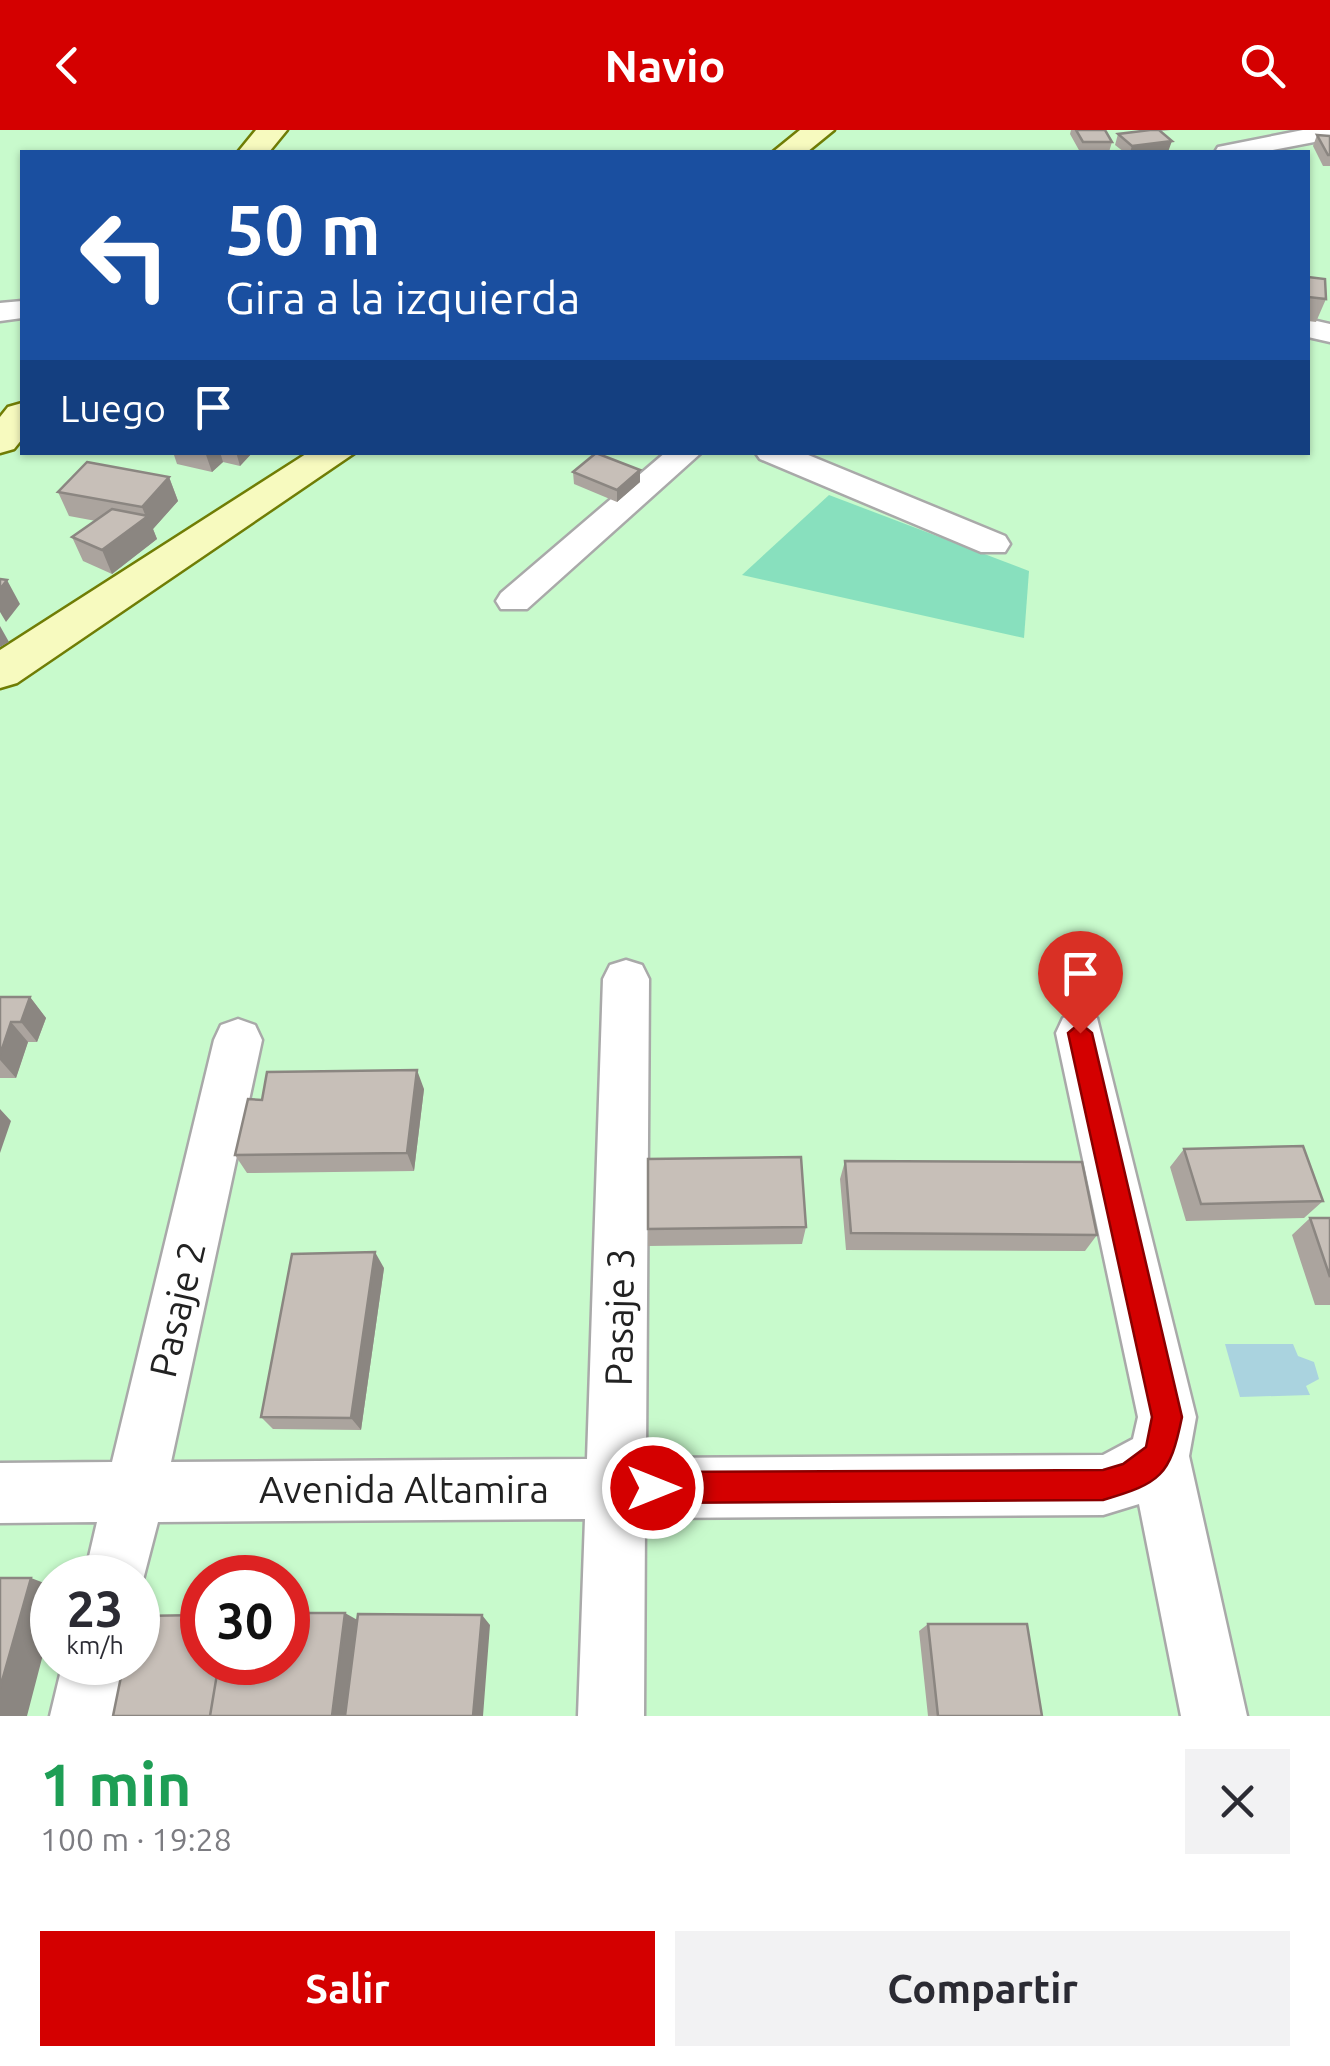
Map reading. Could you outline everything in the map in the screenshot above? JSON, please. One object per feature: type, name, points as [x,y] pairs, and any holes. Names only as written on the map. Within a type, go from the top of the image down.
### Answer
[{"type":"street","points":[[255,150],[272,130]]},
{"type":"street","points":[[791,150],[820,130]]},
{"type":"street","points":[[1237,150],[1330,132]]},
{"type":"street","points":[[0,441],[20,416]]},
{"type":"street","points":[[16,663],[332,455]]},
{"type":"street","points":[[514,601],[683,455]]},
{"type":"street","points":[[778,455],[992,544]]},
{"type":"street","name":"Pasaje 3","points":[[611,1716],[626,979]]},
{"type":"street","points":[[1080,1033],[1167,1417],[1159,1456],[1214,1716]]},
{"type":"street","name":"Pasaje 2","points":[[120,1555],[238,1040]]},
{"type":"street","name":"Avenida Altamira","points":[[0,1493],[1103,1485],[1131,1477],[1159,1456]]},
{"type":"street","points":[[83,1716],[90,1685]]},
{"type":"green space","points":[[0,130],[1330,130],[1330,1716],[0,1716]]},
{"type":"green space","points":[[829,495],[1029,571],[1024,638],[742,575]]},
{"type":"water","points":[[1225,1344],[1293,1344],[1298,1356],[1314,1362],[1319,1379],[1306,1386],[1310,1395],[1240,1397]]},
{"type":"building","points":[[1076,130],[1105,130],[1112,142],[1083,142]]},
{"type":"building","points":[[1159,130],[1172,141],[1132,146],[1118,134]]},
{"type":"building","points":[[1317,135],[1330,136],[1330,155],[1328,155]]},
{"type":"building","points":[[1310,277],[1325,279],[1326,299],[1310,297]]},
{"type":"building","points":[[594,455],[640,470],[617,490],[573,472]]},
{"type":"building","points":[[87,462],[169,477],[142,507],[58,492]]},
{"type":"building","points":[[112,509],[148,516],[102,550],[72,537]]},
{"type":"building","points":[[0,997],[30,997],[21,1022],[11,1022],[0,1055]]},
{"type":"building","points":[[417,1070],[407,1153],[235,1155],[248,1099],[262,1100],[267,1072]]},
{"type":"building","points":[[1303,1146],[1323,1201],[1201,1204],[1184,1149]]},
{"type":"building","points":[[801,1157],[806,1227],[648,1229],[648,1159]]},
{"type":"building","points":[[845,1161],[1082,1162],[1097,1235],[851,1233]]},
{"type":"building","points":[[1310,1218],[1330,1218],[1330,1277]]},
{"type":"building","points":[[375,1252],[351,1418],[261,1417],[292,1254]]},
{"type":"building","points":[[0,1578],[30,1578],[30,1582],[0,1688]]},
{"type":"building","points":[[310,1613],[345,1613],[332,1716],[210,1716],[215,1685],[310,1685]]},
{"type":"building","points":[[358,1614],[482,1615],[473,1716],[345,1716]]},
{"type":"building","points":[[180,1615],[180,1685],[215,1685],[210,1716],[113,1716],[119,1685],[160,1685],[160,1616]]},
{"type":"building","points":[[928,1624],[1027,1624],[1042,1716],[938,1716]]},
{"type":"route","points":[[653,1488],[1103,1485],[1131,1477],[1159,1456],[1167,1417],[1080,1033]]}]
